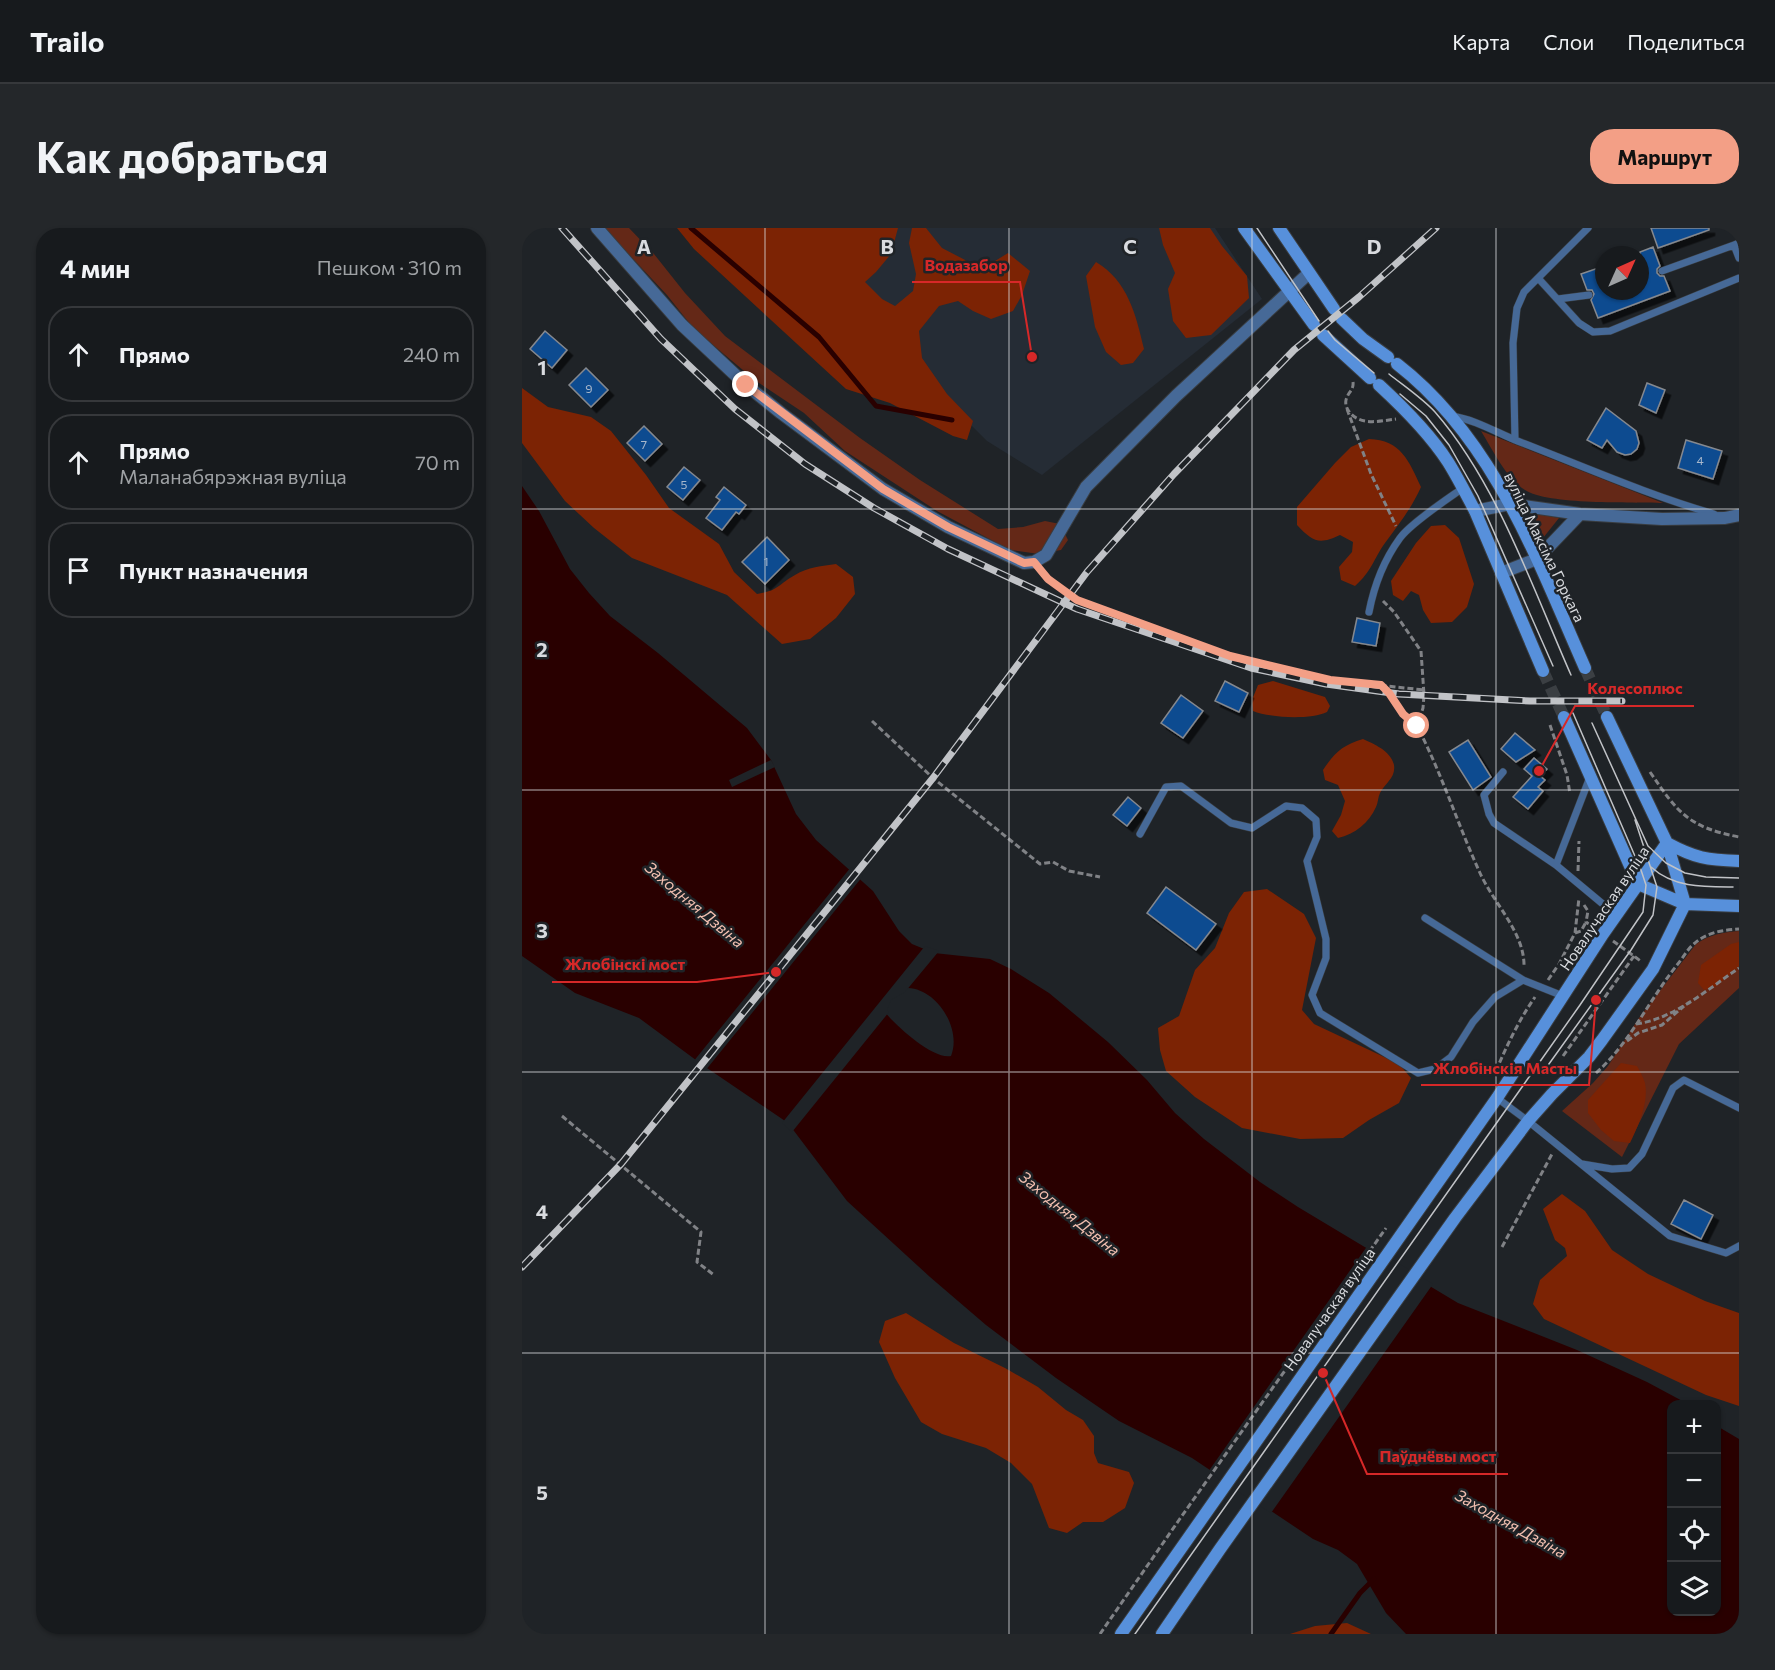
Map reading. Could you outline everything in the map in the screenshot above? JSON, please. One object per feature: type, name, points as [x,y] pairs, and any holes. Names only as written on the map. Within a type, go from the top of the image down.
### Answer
[{"type":"main road","points":[[1244,228],[1314,325]]},
{"type":"main road","points":[[1279,228],[1334,309]]},
{"type":"main road","name":"вуліца Максіма Горкага","points":[[1342,319],[1438,400],[1477,447],[1510,504],[1586,669]]},
{"type":"main road","points":[[1323,335],[1423,429],[1447,460],[1475,511],[1543,671]]},
{"type":"main road","points":[[1564,717],[1638,884],[1685,904],[1739,906]]},
{"type":"main road","points":[[1608,717],[1666,843],[1686,854],[1706,860],[1739,861]]},
{"type":"main road","name":"Новалучаская вуліца","points":[[1121,1634],[1497,1098],[1616,915],[1666,843]]},
{"type":"main road","name":"Новалучаская вуліца","points":[[1666,843],[1685,904]]},
{"type":"main road","points":[[1162,1634],[1455,1218],[1528,1121],[1589,1057],[1653,969],[1685,904]]},
{"type":"street","points":[[597,228],[682,325],[746,385],[883,489],[948,527],[1024,563],[1034,562],[1046,555],[1086,487],[1176,396],[1309,273]]},
{"type":"street","points":[[1475,511],[1510,504],[1580,514],[1662,519],[1725,518],[1739,515]]},
{"type":"street","points":[[1501,573],[1537,559],[1580,514]]},
{"type":"lane","points":[[1515,440],[1513,342],[1517,308],[1524,292],[1588,228]]},
{"type":"lane","points":[[1662,272],[1737,244],[1739,258]]},
{"type":"lane","points":[[1538,278],[1579,323],[1593,332],[1610,331],[1739,278]]},
{"type":"lane","points":[[1558,299],[1589,295]]},
{"type":"lane","points":[[1452,416],[1468,418],[1515,440],[1677,503],[1725,518]]},
{"type":"lane","points":[[1369,612],[1379,577],[1401,537],[1436,507],[1463,488]]},
{"type":"lane","points":[[1503,772],[1484,795],[1494,823],[1556,865],[1616,915]]},
{"type":"lane","points":[[1556,865],[1591,775]]},
{"type":"lane","points":[[1140,834],[1166,787],[1181,786],[1231,823],[1252,828],[1286,806],[1302,808],[1316,820],[1317,837],[1307,861],[1326,939],[1326,958],[1312,995],[1320,1013],[1418,1073],[1435,1070],[1451,1057],[1473,1022],[1495,997],[1523,980]]},
{"type":"lane","points":[[1425,918],[1523,980],[1563,996]]},
{"type":"lane","points":[[1579,1163],[1612,1169],[1629,1168],[1642,1154],[1673,1088],[1684,1080],[1739,1108]]},
{"type":"lane","points":[[1497,1098],[1670,1236],[1726,1253],[1739,1246]]},
{"type":"path","points":[[1352,378],[1353,387],[1346,400],[1347,409],[1371,474],[1401,537]]},
{"type":"path","points":[[1347,409],[1356,420],[1372,422],[1399,419],[1393,412]]},
{"type":"path","points":[[1034,562],[1048,579],[1077,600],[1230,656],[1330,680],[1424,690]]},
{"type":"path","points":[[1373,592],[1394,612],[1421,651],[1424,690],[1423,708],[1417,726]]},
{"type":"path","points":[[1381,685],[1403,714],[1417,726],[1481,874],[1517,935],[1524,956],[1523,980]]},
{"type":"path","points":[[872,720],[933,778],[1040,864],[1053,862],[1069,871],[1100,876]]},
{"type":"path","points":[[1493,1077],[1526,1010],[1559,964],[1575,933],[1579,896],[1580,848],[1567,775],[1550,723]]},
{"type":"path","points":[[1650,772],[1674,806],[1694,823],[1713,832],[1738,838]]},
{"type":"path","points":[[1575,933],[1581,931],[1586,922]]},
{"type":"path","points":[[1733,929],[1734,924]]},
{"type":"path","points":[[1563,1056],[1634,956]]},
{"type":"path","points":[[1636,1024],[1649,1022],[1672,1012],[1739,968]]},
{"type":"path","points":[[1623,1043],[1638,1033],[1662,1025],[1690,1000]]},
{"type":"path","points":[[562,1116],[701,1232],[697,1262],[714,1275]]},
{"type":"path","points":[[1502,1247],[1557,1145]]},
{"type":"path","points":[[1100,1634],[1386,1228]]},
{"type":"shaded area","points":[[604,228],[629,228],[725,336],[860,438],[920,480],[998,529],[1023,527],[1045,521],[1060,524],[1068,540],[1061,550],[1039,554],[1010,550],[937,511],[845,451],[804,413],[756,381],[694,329],[667,295]]},
{"type":"shaded area","points":[[677,228],[898,228],[891,254],[865,282],[882,299],[895,306],[913,291],[916,274],[909,243],[912,228],[926,228],[942,248],[969,262],[987,266],[1008,253],[1030,271],[1022,295],[1013,311],[991,319],[958,301],[939,306],[919,331],[922,358],[947,394],[973,421],[967,440],[953,436],[890,403],[846,389],[694,249]]},
{"type":"shaded area","points":[[719,228],[1215,228],[1262,299],[1042,475],[987,441],[945,399]]},
{"type":"shaded area","points":[[1159,228],[1210,228],[1247,276],[1249,298],[1211,335],[1186,338],[1173,321],[1168,289],[1175,273],[1163,245]]},
{"type":"shaded area","points":[[1096,262],[1116,279],[1134,312],[1144,349],[1133,363],[1121,365],[1106,352],[1095,327],[1086,276]]},
{"type":"shaded area","points":[[522,388],[548,407],[591,417],[611,431],[669,508],[719,544],[734,572],[757,594],[774,589],[805,570],[836,564],[853,577],[855,594],[836,618],[810,639],[782,644],[727,595],[632,558],[565,501],[522,443]]},
{"type":"shaded area","points":[[1481,431],[1663,503],[1570,500],[1536,495],[1525,490],[1511,478]]},
{"type":"shaded area","points":[[1369,439],[1389,443],[1396,448],[1408,461],[1421,487],[1369,570],[1355,586],[1341,580],[1339,567],[1352,552],[1353,542],[1340,535],[1321,541],[1312,538],[1297,525],[1297,507],[1351,447]]},
{"type":"shaded area","points":[[1533,513],[1559,518],[1543,538]]},
{"type":"shaded area","points":[[1445,525],[1459,538],[1474,584],[1467,607],[1452,622],[1431,623],[1423,610],[1419,595],[1411,591],[1403,601],[1393,595],[1391,581],[1416,543],[1431,526]]},
{"type":"shaded area","points":[[1273,681],[1325,697],[1330,706],[1327,712],[1320,715],[1290,717],[1253,711],[1252,700],[1258,685]]},
{"type":"shaded area","points":[[1363,739],[1382,749],[1389,756],[1394,770],[1380,793],[1370,818],[1356,831],[1338,838],[1332,831],[1341,815],[1345,801],[1338,785],[1325,780],[1323,770],[1340,750]]},
{"type":"shaded area","points":[[1267,889],[1304,914],[1316,938],[1302,1010],[1314,1024],[1399,1064],[1411,1078],[1399,1103],[1343,1138],[1300,1139],[1242,1128],[1195,1097],[1166,1071],[1160,1050],[1158,1028],[1179,1016],[1195,970],[1215,948],[1229,913],[1244,892]]},
{"type":"shaded area","points":[[1739,931],[1739,988],[1679,1044],[1622,1157],[1562,1111],[1608,1066],[1639,1018],[1696,944],[1716,934]]},
{"type":"shaded area","points":[[1739,942],[1739,966],[1717,986],[1704,990],[1698,983],[1701,965],[1731,944]]},
{"type":"shaded area","points":[[1621,1063],[1637,1066],[1646,1091],[1644,1106],[1630,1143],[1614,1141],[1601,1130],[1588,1113],[1588,1100]]},
{"type":"shaded area","points":[[1562,1194],[1585,1211],[1612,1250],[1648,1274],[1705,1301],[1739,1313],[1739,1406],[1706,1395],[1544,1319],[1533,1304],[1540,1280],[1567,1256],[1565,1248],[1555,1240],[1543,1209]]},
{"type":"shaded area","points":[[906,1313],[954,1343],[1038,1387],[1066,1410],[1083,1420],[1094,1436],[1094,1453],[1098,1463],[1129,1472],[1134,1483],[1125,1508],[1103,1522],[1083,1522],[1067,1533],[1049,1528],[1032,1484],[1011,1463],[986,1448],[942,1434],[921,1422],[895,1378],[879,1342],[885,1321]]},
{"type":"shaded area","points":[[1347,1623],[1371,1634],[1290,1634],[1315,1626]]},
{"type":"water","name":"Заходняя Дзвіна","points":[[522,486],[539,511],[570,569],[589,593],[610,616],[747,728],[771,760],[796,814],[816,840],[873,891],[899,931],[912,944],[934,953],[990,959],[1011,969],[1049,993],[1108,1042],[1147,1080],[1175,1113],[1204,1139],[1260,1182],[1458,1303],[1577,1350],[1681,1400],[1667,1400],[1667,1616],[1721,1616],[1721,1428],[1739,1439],[1739,1634],[1406,1634],[1386,1613],[1357,1564],[1338,1550],[1313,1539],[1192,1458],[1119,1421],[1056,1378],[986,1325],[847,1201],[788,1123],[639,1018],[575,993],[522,956]],"holes":[[[908,988],[928,995],[937,1003],[950,1023],[954,1045],[951,1056],[934,1053],[925,1047],[905,1032],[884,1011],[889,998]]]},
{"type":"pier","points":[[771,760],[775,767],[732,787],[729,780]]},
{"type":"pier","points":[[851,867],[863,876],[705,1071],[693,1062]]},
{"type":"pier","points":[[925,946],[939,951],[905,992],[891,1000],[887,1010],[889,1012],[792,1132],[782,1123]]},
{"type":"pier","points":[[1368,1245],[1433,1284],[1271,1513],[1208,1472]]},
{"type":"building","points":[[1651,228],[1709,228],[1709,230],[1658,248]]},
{"type":"building","points":[[1653,247],[1660,266],[1657,273],[1664,276],[1670,291],[1649,299],[1649,249]]},
{"type":"building","points":[[1595,269],[1595,300],[1646,300],[1598,318],[1591,300],[1594,294],[1592,290],[1587,290],[1581,274]]},
{"type":"building","points":[[545,331],[567,350],[552,368],[530,349]]},
{"type":"building","points":[[586,368],[608,390],[591,407],[569,385]]},
{"type":"building","points":[[1647,383],[1665,390],[1656,413],[1639,405]]},
{"type":"building","points":[[1606,408],[1636,431],[1639,443],[1637,449],[1631,454],[1625,455],[1617,452],[1607,440],[1602,448],[1587,440]]},
{"type":"building","points":[[644,426],[662,444],[645,461],[627,443]]},
{"type":"building","points":[[1686,440],[1722,451],[1713,479],[1678,468]]},
{"type":"building","points":[[684,467],[700,480],[683,500],[667,487]]},
{"type":"building","points":[[724,487],[746,505],[739,514],[736,512],[722,530],[706,518],[720,500],[716,497]]},
{"type":"building","points":[[767,537],[789,560],[765,584],[742,562]]},
{"type":"building","points":[[1357,618],[1380,623],[1376,646],[1352,642]]},
{"type":"building","points":[[1225,681],[1248,693],[1239,712],[1215,701]]},
{"type":"building","points":[[1181,695],[1203,711],[1183,738],[1161,723]]},
{"type":"building","points":[[1515,733],[1535,750],[1516,762],[1501,749]]},
{"type":"building","points":[[1468,740],[1491,777],[1473,790],[1449,752]]},
{"type":"building","points":[[1534,758],[1547,769],[1540,776],[1545,780],[1538,787],[1543,791],[1528,809],[1513,797],[1532,776],[1524,769]]},
{"type":"building","points":[[1128,797],[1141,808],[1127,826],[1113,815]]},
{"type":"building","points":[[1166,887],[1216,924],[1196,950],[1147,913]]},
{"type":"building","points":[[1684,1200],[1713,1215],[1701,1239],[1671,1224]]},
{"type":"waterway","points":[[691,228],[819,337],[876,406],[952,420]]},
{"type":"waterway","points":[[1331,1634],[1360,1593],[1374,1579]]},
{"type":"tunnel","points":[[1585,668],[1607,717]]},
{"type":"tunnel","points":[[1543,671],[1564,717]]},
{"type":"tram line","points":[[1257,228],[1319,321]]},
{"type":"tram line","points":[[1328,331],[1335,340],[1374,373]]},
{"type":"tram line","points":[[1389,374],[1435,412],[1477,471],[1512,538],[1571,675]]},
{"type":"tram line","points":[[1400,394],[1426,416],[1449,445],[1478,496],[1553,666]]},
{"type":"tram line","points":[[1135,1634],[1580,1005],[1643,912],[1646,885],[1641,870],[1573,713]]},
{"type":"tram line","points":[[1592,723],[1648,846],[1666,863],[1685,873],[1706,877],[1739,878]]},
{"type":"tram line","points":[[1541,1075],[1631,950],[1653,915],[1657,887],[1635,820]]},
{"type":"tram line","points":[[1651,867],[1679,883],[1733,887]]},
{"type":"railway","points":[[562,228],[661,339],[735,409],[805,464],[874,508],[948,549],[1077,609],[1251,668],[1326,684],[1399,694],[1530,701],[1622,701]]},
{"type":"railway","points":[[522,1267],[621,1164],[933,778],[1087,572],[1174,474],[1294,350],[1359,297],[1436,228]]},
{"type":"place","name":"Водазабор","points":[[1032,357]]},
{"type":"place","name":"Колесоплюс","points":[[1539,771]]},
{"type":"place","name":"Жлобінскі мост","points":[[776,972]]},
{"type":"place","name":"Жлобінскія Масты","points":[[1596,1000]]},
{"type":"place","name":"Паўднёвы мост","points":[[1323,1373]]},
{"type":"route","points":[[746,385],[883,489],[948,527],[1024,563],[1034,562],[1048,579],[1077,600],[1230,656],[1330,680],[1381,685],[1403,714],[1417,726]]}]
